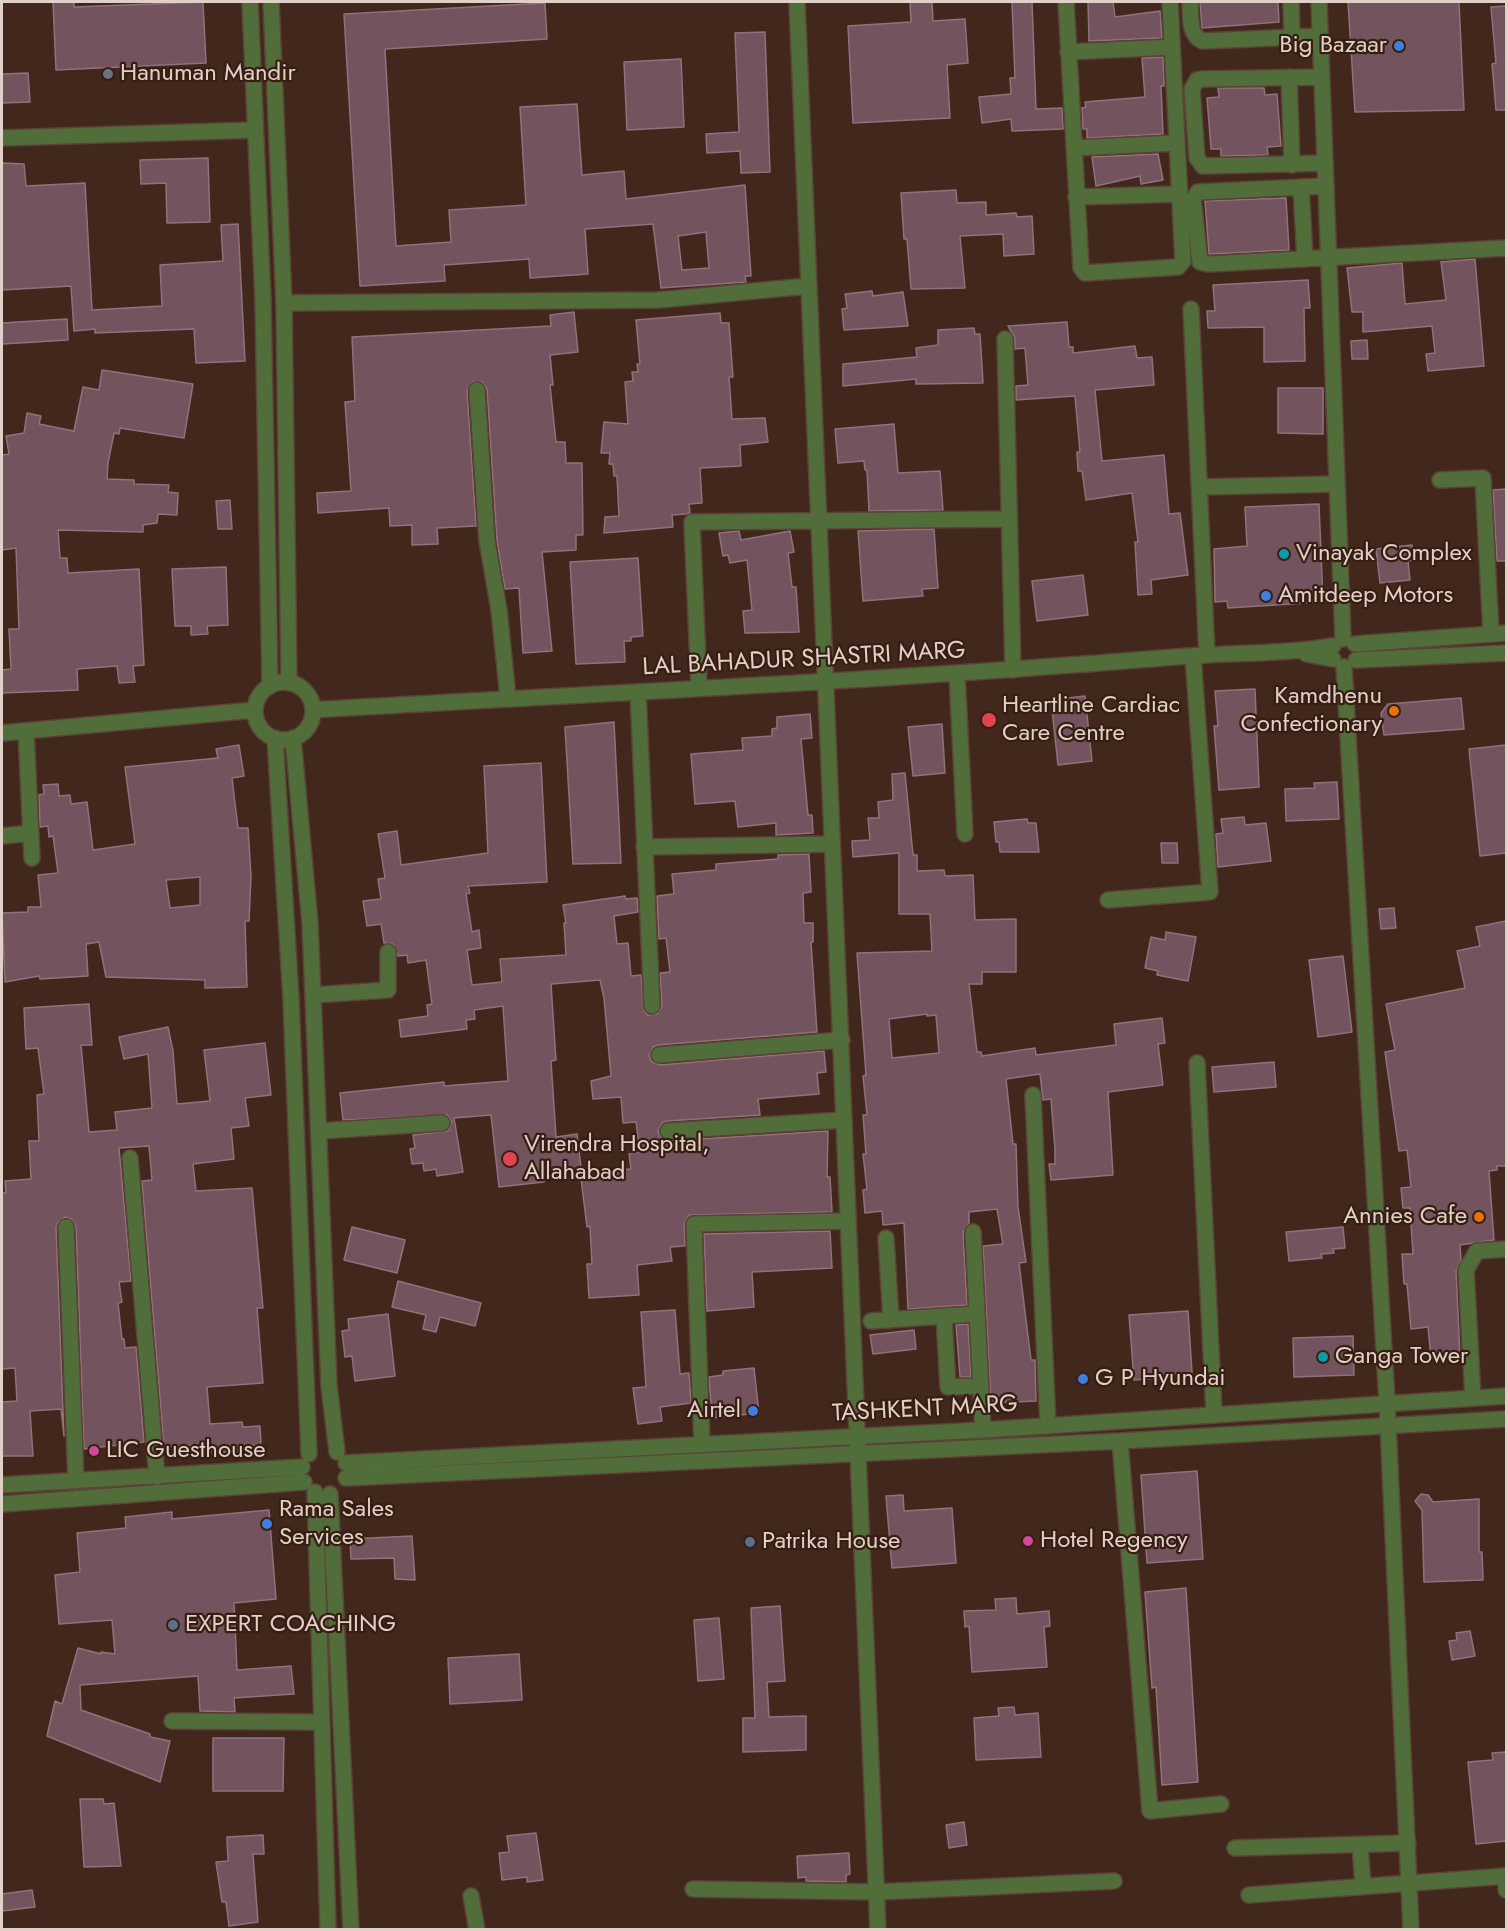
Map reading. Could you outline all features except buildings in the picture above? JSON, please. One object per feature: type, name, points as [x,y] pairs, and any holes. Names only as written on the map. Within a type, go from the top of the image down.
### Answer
[{"type":"street","points":[[250,2],[263,302],[270,686]]},
{"type":"street","points":[[271,2],[284,303],[289,682]]},
{"type":"street","points":[[797,2],[878,1929]]},
{"type":"street","points":[[1066,2],[1076,197],[1081,268],[1085,273],[1181,266],[1183,261],[1170,2]]},
{"type":"street","points":[[1190,2],[1192,31],[1196,38],[1202,41],[1320,36]]},
{"type":"street","points":[[1290,2],[1292,38]]},
{"type":"street","points":[[1319,2],[1344,653],[1388,1426],[1412,1929]]},
{"type":"street","points":[[1068,52],[1172,47]]},
{"type":"street","points":[[1289,77],[1292,165]]},
{"type":"street","points":[[1322,77],[1203,79],[1197,80],[1192,89],[1197,158],[1203,166],[1325,163]]},
{"type":"street","points":[[2,138],[60,139],[255,130]]},
{"type":"street","points":[[1074,148],[1177,143]]},
{"type":"street","points":[[1326,186],[1198,192],[1193,199],[1200,262],[1208,264],[1329,259],[1506,248]]},
{"type":"street","points":[[1301,187],[1305,260]]},
{"type":"street","points":[[1076,197],[1179,194]]},
{"type":"street","points":[[1303,224],[1327,223]]},
{"type":"street","points":[[284,303],[658,300],[808,286]]},
{"type":"street","points":[[1108,900],[1210,892],[1200,656],[1200,487],[1191,309]]},
{"type":"street","points":[[1005,339],[1013,669]]},
{"type":"street","points":[[477,390],[487,541],[499,610],[508,698]]},
{"type":"street","points":[[1344,653],[1499,633],[1482,478],[1440,480]]},
{"type":"street","points":[[1200,487],[1337,484]]},
{"type":"street","points":[[699,686],[692,522],[1009,519]]},
{"type":"street","name":"LAL BAHADUR SHASTRI MARG","points":[[313,710],[638,692],[699,686],[824,683],[1200,656],[1297,652],[1344,653]]},
{"type":"street","points":[[1344,653],[1506,652]]},
{"type":"street","points":[[957,674],[965,834]]},
{"type":"street","points":[[289,682],[306,692],[313,710],[308,727],[293,738],[275,738],[261,727],[255,710],[262,692],[270,686],[289,682]]},
{"type":"street","points":[[638,692],[652,1006]]},
{"type":"street","points":[[2,733],[255,710]]},
{"type":"street","points":[[26,731],[32,858]]},
{"type":"street","points":[[275,738],[291,999],[312,1478],[328,1929]]},
{"type":"street","points":[[2,1485],[157,1477],[312,1478],[343,1485],[343,1465],[329,1386],[310,923],[293,738]]},
{"type":"street","points":[[2,836],[31,833]]},
{"type":"street","points":[[645,847],[831,844]]},
{"type":"street","points":[[314,995],[388,990],[388,952]]},
{"type":"street","points":[[659,1055],[842,1040]]},
{"type":"street","points":[[1197,1063],[1214,1413]]},
{"type":"street","points":[[1033,1095],[1048,1426]]},
{"type":"street","points":[[668,1131],[844,1120]]},
{"type":"street","points":[[320,1131],[442,1123]]},
{"type":"street","points":[[130,1158],[157,1477]]},
{"type":"street","points":[[702,1445],[694,1224],[848,1221]]},
{"type":"street","points":[[66,1227],[76,1481]]},
{"type":"street","points":[[972,1232],[983,1430]]},
{"type":"street","points":[[886,1238],[891,1320]]},
{"type":"street","points":[[1473,1398],[1466,1270],[1477,1251],[1506,1249]]},
{"type":"street","points":[[871,1321],[977,1314]]},
{"type":"street","points":[[944,1316],[948,1387],[980,1386]]},
{"type":"street","name":"TASHKENT MARG","points":[[343,1465],[859,1444],[983,1430],[1214,1413],[1506,1396]]},
{"type":"street","name":"TASHKENT MARG","points":[[343,1465],[702,1445],[1120,1441],[1506,1419]]},
{"type":"street","points":[[1120,1441],[1150,1811],[1221,1804]]},
{"type":"street","points":[[343,1465],[322,1448],[312,1478],[351,1929]]},
{"type":"street","points":[[2,1504],[312,1478]]},
{"type":"street","points":[[172,1721],[321,1722]]},
{"type":"street","points":[[1235,1848],[1408,1843]]},
{"type":"street","points":[[1360,1845],[1363,1886]]},
{"type":"street","points":[[1249,1895],[1506,1876],[1506,1890]]},
{"type":"street","points":[[693,1889],[877,1892],[1114,1881]]},
{"type":"street","points":[[471,1896],[477,1929]]},
{"type":"place","name":"Big Bazaar","points":[[1399,46]]},
{"type":"place","name":"Hanuman Mandir","points":[[108,74]]},
{"type":"place","name":"Vinayak Complex","points":[[1284,554]]},
{"type":"place","name":"Amitdeep Motors","points":[[1266,596]]},
{"type":"place","name":"Kamdhenu Confectionary","points":[[1394,711]]},
{"type":"place","name":"Heartline Cardiac Care Centre","points":[[989,720]]},
{"type":"place","name":"Virendra Hospital, Allahabad","points":[[510,1159]]},
{"type":"place","name":"Annies Cafe","points":[[1479,1217]]},
{"type":"place","name":"Ganga Tower","points":[[1323,1357]]},
{"type":"place","name":"G P Hyundai","points":[[1083,1379]]},
{"type":"place","name":"Airtel","points":[[753,1411]]},
{"type":"place","name":"LIC Guesthouse","points":[[94,1451]]},
{"type":"place","name":"Rama Sales Services","points":[[267,1524]]},
{"type":"place","name":"Hotel Regency","points":[[1028,1541]]},
{"type":"place","name":"Patrika House","points":[[750,1542]]},
{"type":"place","name":"EXPERT COACHING","points":[[173,1625]]}]
